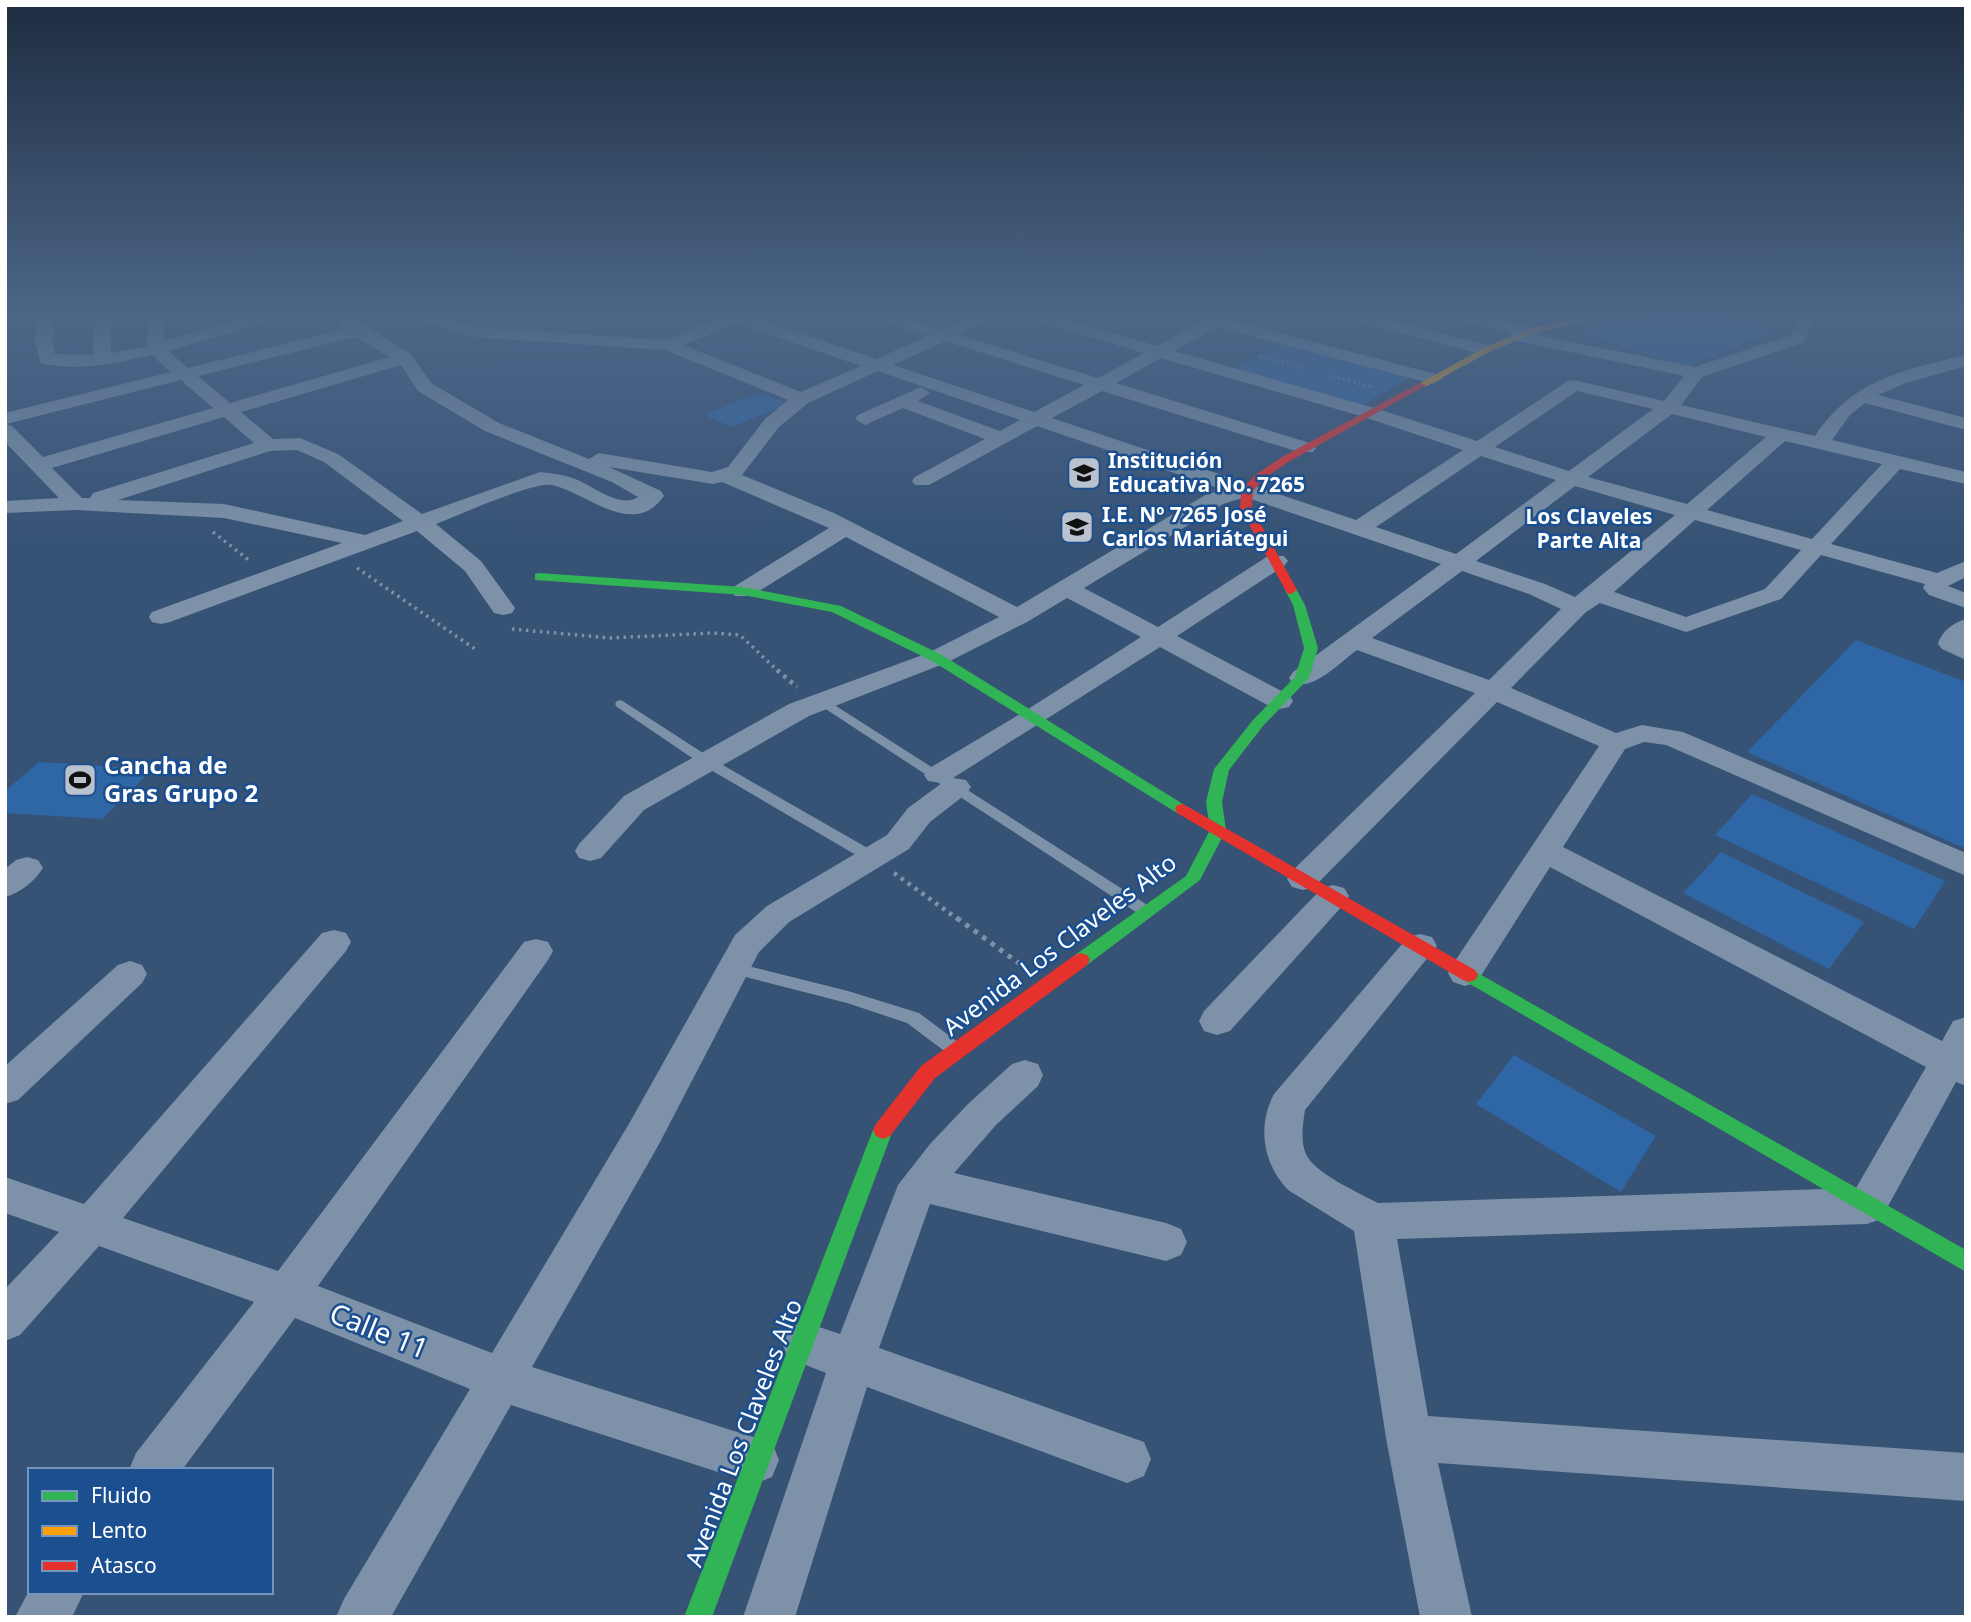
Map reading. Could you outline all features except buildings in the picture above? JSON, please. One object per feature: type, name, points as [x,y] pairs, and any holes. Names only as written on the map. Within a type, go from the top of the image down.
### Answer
[{"type":"street","points":[[5,419],[117,392]]},
{"type":"street","points":[[204,392],[268,445]]},
{"type":"street","points":[[39,465],[292,392]]},
{"type":"street","points":[[161,617],[540,478],[553,479],[617,507],[638,508],[653,496],[619,478],[492,427],[432,392]]},
{"type":"street","points":[[783,392],[801,399]]},
{"type":"street","points":[[560,456],[617,461],[713,478],[726,476],[735,471],[772,423],[801,399],[818,392]]},
{"type":"street","points":[[865,419],[925,392]]},
{"type":"street","points":[[954,392],[1537,589],[1674,622],[1697,623],[1773,594],[1895,462]]},
{"type":"street","points":[[922,481],[1089,392]]},
{"type":"street","points":[[1124,392],[1306,448]]},
{"type":"street","points":[[1300,392],[1371,412],[1573,479],[1940,581]]},
{"type":"street","points":[[590,851],[634,803],[799,709],[937,658],[1018,617],[1215,499],[1247,491],[1259,477],[1306,448],[1409,392]]},
{"type":"street","points":[[1358,529],[1563,392]]},
{"type":"street","points":[[1606,392],[1966,478]]},
{"type":"street","points":[[1219,830],[1214,802],[1222,769],[1302,678],[1669,407],[1681,392]]},
{"type":"street","points":[[1819,444],[1834,421],[1862,396],[1872,392]]},
{"type":"street","points":[[1862,396],[1966,425]]},
{"type":"street","points":[[903,402],[1002,438]]},
{"type":"street","points":[[5,430],[79,504]]},
{"type":"street","points":[[1303,879],[1587,601],[1780,435]]},
{"type":"street","points":[[79,504],[268,445],[300,444],[331,457],[421,523],[473,566],[501,618]]},
{"type":"street","points":[[726,476],[845,528],[1018,617]]},
{"type":"street","points":[[1247,491],[1246,508],[1299,605],[1311,648],[1302,678]]},
{"type":"street","points":[[5,507],[79,504],[224,511],[369,542]]},
{"type":"street","points":[[743,590],[845,528]]},
{"type":"street","points":[[362,1617],[644,1134],[747,944],[778,914],[898,842],[947,781],[1035,717],[1276,561]]},
{"type":"street","points":[[1966,568],[1940,581],[1935,588],[1966,601]]},
{"type":"street","points":[[539,577],[743,590],[836,609],[937,658],[1219,830],[1966,1262]]},
{"type":"street","points":[[1066,588],[1280,701]]},
{"type":"street","points":[[1966,626],[1952,639],[1951,644],[1966,652]]},
{"type":"street","points":[[1353,640],[1495,691],[1615,743]]},
{"type":"street","points":[[1465,972],[1615,743],[1642,733],[1673,738],[1966,865]]},
{"type":"street","name":"Avenida Los Claveles Alto","points":[[698,1617],[755,1460],[804,1343],[883,1129],[928,1072],[1192,880],[1219,830]]},
{"type":"street","points":[[1544,850],[1960,1054],[1867,1206]]},
{"type":"street","points":[[1217,1021],[1333,896]]},
{"type":"street","points":[[5,1320],[91,1226],[334,942]]},
{"type":"street","points":[[1420,946],[1287,1105],[1283,1132],[1289,1161],[1309,1182],[1373,1220],[1867,1206]]},
{"type":"street","points":[[155,1468],[287,1294],[536,951]]},
{"type":"street","points":[[5,1089],[130,974]]},
{"type":"street","points":[[769,1617],[853,1360],[912,1198],[942,1156],[986,1108],[1024,1075]]},
{"type":"street","points":[[920,1186],[939,1187],[1166,1242]]},
{"type":"street","name":"Calle 11","points":[[5,1195],[287,1294],[500,1378],[755,1460]]},
{"type":"street","points":[[1373,1220],[1409,1438],[1446,1617]]},
{"type":"street","points":[[822,1292],[873,1304]]},
{"type":"street","points":[[804,1343],[1127,1459]]},
{"type":"street","points":[[1409,1438],[1966,1477]]},
{"type":"street","points":[[41,1617],[58,1594]]},
{"type":"lane","points":[[822,701],[1148,912]]},
{"type":"lane","points":[[621,704],[709,762],[873,858]]},
{"type":"lane","points":[[732,968],[848,997],[913,1018],[957,1051]]},
{"type":"path","points":[[185,509],[270,578]]},
{"type":"path","points":[[337,554],[475,649]]},
{"type":"path","points":[[501,618],[610,638],[712,633],[740,635],[788,681],[822,701]]},
{"type":"path","points":[[873,858],[1048,984]]},
{"type":"shaded area","points":[[760,392],[788,404],[732,427],[704,415]]},
{"type":"shaded area","points":[[1317,392],[1386,392],[1363,405]]},
{"type":"shaded area","points":[[1856,640],[1966,682],[1966,849],[1747,752]]},
{"type":"shaded area","name":"Cancha de Gras Grupo 2","points":[[39,762],[153,769],[102,819],[5,813],[5,791]]},
{"type":"shaded area","points":[[1752,794],[1945,881],[1914,929],[1715,835]]},
{"type":"shaded area","points":[[1721,852],[1864,922],[1829,969],[1683,893]]},
{"type":"shaded area","points":[[1514,1055],[1656,1136],[1621,1192],[1476,1104]]},
{"type":"traffic: fast","points":[[539,577],[743,591],[836,609],[937,658],[1183,809]]},
{"type":"traffic: fast","points":[[1081,960],[1192,880],[1218,830],[1214,802],[1222,769],[1258,723],[1302,678],[1311,648],[1299,605],[1291,590]]},
{"type":"traffic: fast","points":[[1469,975],[1966,1262]]},
{"type":"traffic: fast","points":[[698,1617],[883,1130]]},
{"type":"traffic: jam","points":[[1291,590],[1246,508],[1247,490],[1259,477],[1286,459],[1410,392]]},
{"type":"traffic: jam","points":[[1183,809],[1469,975]]},
{"type":"traffic: jam","points":[[883,1130],[928,1072],[1081,960]]},
{"type":"place","name":"Institución Educativa No. 7265","points":[[1084,473]]},
{"type":"place","name":"I.E. Nº 7265 José Carlos Mariátegui","points":[[1077,527]]},
{"type":"place","name":"Cancha de Gras Grupo 2","points":[[80,780]]},
{"type":"district","name":"Los Claveles Parte Alta","points":[[1589,529]]}]
